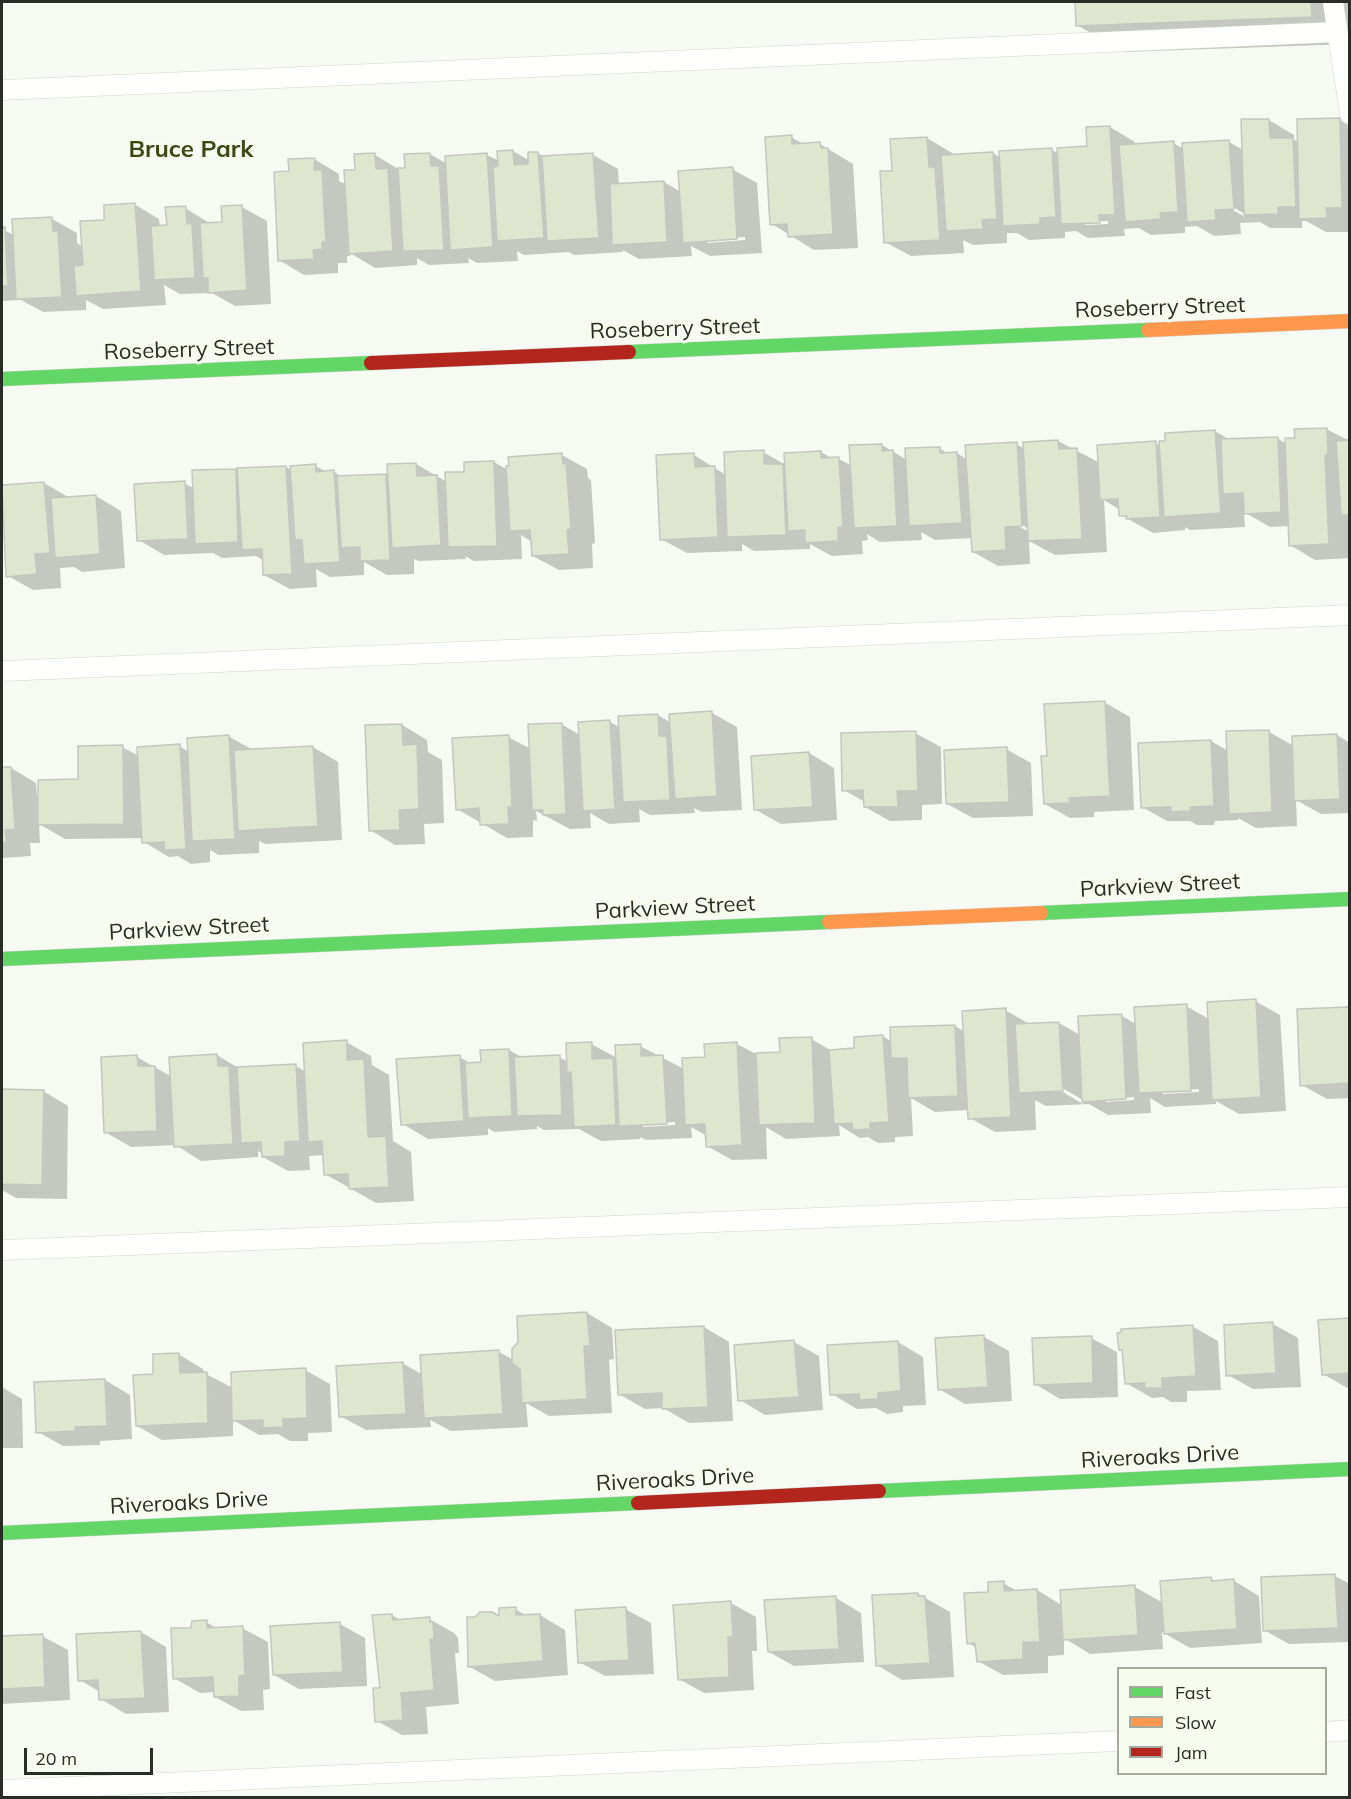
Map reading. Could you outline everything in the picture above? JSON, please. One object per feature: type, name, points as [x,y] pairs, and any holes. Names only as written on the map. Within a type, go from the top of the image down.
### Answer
[{"type":"street","name":"Roseberry Street","points":[[2,379],[1350,321]]},
{"type":"street","name":"Parkview Street","points":[[2,958],[1350,899]]},
{"type":"street","name":"Riveroaks Drive","points":[[2,1533],[1350,1469]]},
{"type":"lane","points":[[1333,2],[1350,114]]},
{"type":"lane","points":[[2,90],[1337,32]]},
{"type":"lane","points":[[2,671],[1350,615]]},
{"type":"lane","points":[[2,1250],[1350,1197]]},
{"type":"lane","points":[[1327,1731],[1350,1730]]},
{"type":"lane","points":[[2,1790],[1117,1741]]},
{"type":"building","points":[[1075,2],[1311,2],[1312,17],[1076,26]]},
{"type":"building","points":[[1340,118],[1342,208],[1326,208],[1327,218],[1299,219],[1297,119]]},
{"type":"building","points":[[1241,119],[1269,119],[1270,138],[1293,138],[1296,207],[1278,207],[1278,214],[1244,215]]},
{"type":"building","points":[[1110,126],[1115,215],[1099,215],[1100,223],[1061,224],[1057,148],[1087,146],[1086,127]]},
{"type":"building","points":[[792,135],[792,144],[820,142],[821,148],[828,148],[833,234],[788,237],[787,224],[770,225],[765,137]]},
{"type":"building","points":[[927,137],[929,167],[935,167],[940,240],[884,243],[880,171],[892,171],[890,139]]},
{"type":"building","points":[[1229,140],[1234,209],[1215,210],[1216,220],[1187,222],[1182,143]]},
{"type":"building","points":[[1174,141],[1178,212],[1160,213],[1161,219],[1125,222],[1119,145]]},
{"type":"building","points":[[1052,148],[1056,217],[1040,218],[1040,224],[1003,226],[999,151]]},
{"type":"building","points":[[513,150],[514,165],[528,164],[528,152],[538,152],[544,238],[497,241],[493,167],[498,166],[497,151]]},
{"type":"building","points":[[993,152],[997,219],[982,220],[983,229],[946,231],[941,155]]},
{"type":"building","points":[[375,153],[376,169],[388,168],[393,251],[349,254],[344,170],[355,170],[354,154]]},
{"type":"building","points":[[430,153],[431,166],[439,166],[444,250],[403,251],[398,168],[405,168],[404,154]]},
{"type":"building","points":[[487,153],[493,247],[450,250],[445,156]]},
{"type":"building","points":[[593,153],[599,238],[547,241],[542,156]]},
{"type":"building","points":[[315,158],[314,170],[322,170],[326,242],[322,242],[322,249],[313,250],[314,259],[278,261],[274,172],[289,171],[288,159]]},
{"type":"building","points":[[733,167],[737,239],[683,243],[678,171]]},
{"type":"building","points":[[664,181],[667,242],[612,245],[610,184]]},
{"type":"building","points":[[135,203],[141,291],[76,296],[74,266],[83,265],[80,221],[104,220],[104,205]]},
{"type":"building","points":[[242,205],[247,290],[208,293],[208,278],[203,278],[200,223],[222,222],[221,206]]},
{"type":"building","points":[[186,206],[187,224],[192,223],[195,278],[154,280],[151,226],[167,225],[165,207]]},
{"type":"building","points":[[52,217],[53,231],[58,231],[62,297],[16,299],[12,219]]},
{"type":"building","points":[[2,228],[5,228],[8,286],[2,286]]},
{"type":"building","points":[[1327,428],[1328,455],[1325,455],[1329,544],[1289,546],[1285,438],[1295,438],[1294,429]]},
{"type":"building","points":[[1215,430],[1221,513],[1164,517],[1159,441],[1165,441],[1165,433]]},
{"type":"building","points":[[1278,437],[1281,512],[1244,514],[1243,493],[1223,494],[1221,439]]},
{"type":"building","points":[[1058,440],[1059,449],[1077,448],[1082,539],[1028,541],[1023,442]]},
{"type":"building","points":[[1350,440],[1350,515],[1341,515],[1336,441]]},
{"type":"building","points":[[1156,441],[1160,517],[1126,519],[1127,516],[1119,516],[1118,499],[1100,500],[1097,445]]},
{"type":"building","points":[[1017,442],[1022,526],[1005,527],[1006,550],[972,552],[965,445]]},
{"type":"building","points":[[882,444],[882,451],[893,450],[897,526],[854,528],[849,445]]},
{"type":"building","points":[[940,447],[940,453],[957,452],[962,523],[909,526],[905,448]]},
{"type":"building","points":[[764,450],[764,464],[783,464],[786,535],[727,537],[724,452]]},
{"type":"building","points":[[821,451],[821,458],[839,457],[843,527],[838,527],[838,541],[805,543],[805,530],[788,531],[784,453]]},
{"type":"building","points":[[562,453],[563,464],[566,463],[571,529],[567,530],[569,554],[532,556],[530,530],[510,531],[506,466],[509,466],[508,457]]},
{"type":"building","points":[[694,453],[695,467],[715,466],[718,537],[660,540],[656,455]]},
{"type":"building","points":[[494,461],[497,546],[448,547],[445,472],[464,472],[464,462]]},
{"type":"building","points":[[416,463],[417,476],[437,475],[441,545],[392,548],[387,464]]},
{"type":"building","points":[[316,464],[316,472],[334,470],[340,562],[304,564],[302,540],[295,540],[290,466]]},
{"type":"building","points":[[286,466],[292,574],[263,575],[262,549],[242,550],[237,468]]},
{"type":"building","points":[[236,469],[238,542],[195,544],[192,470]]},
{"type":"building","points":[[386,474],[390,560],[360,561],[360,547],[341,548],[337,476]]},
{"type":"building","points":[[185,481],[188,539],[137,541],[134,484]]},
{"type":"building","points":[[44,482],[50,553],[35,554],[37,574],[6,577],[2,485]]},
{"type":"building","points":[[96,495],[100,554],[55,558],[51,498]]},
{"type":"building","points":[[1105,701],[1110,796],[1069,798],[1070,803],[1044,804],[1041,756],[1047,756],[1044,704]]},
{"type":"building","points":[[712,711],[717,796],[675,799],[669,714]]},
{"type":"building","points":[[658,714],[659,736],[667,736],[670,800],[623,802],[618,716]]},
{"type":"building","points":[[610,720],[615,809],[583,811],[578,722]]},
{"type":"building","points":[[562,723],[566,814],[543,815],[543,810],[532,810],[528,724]]},
{"type":"building","points":[[402,724],[403,745],[417,744],[419,809],[399,810],[400,830],[369,831],[365,725]]},
{"type":"building","points":[[1269,730],[1272,812],[1229,814],[1226,731]]},
{"type":"building","points":[[916,731],[918,791],[897,791],[898,807],[864,807],[863,790],[842,791],[841,733]]},
{"type":"building","points":[[1337,734],[1340,799],[1294,801],[1292,736]]},
{"type":"building","points":[[229,735],[235,839],[192,841],[187,738]]},
{"type":"building","points":[[509,735],[512,807],[508,807],[509,824],[480,825],[479,808],[456,810],[452,738]]},
{"type":"building","points":[[1211,740],[1214,806],[1190,807],[1190,811],[1171,812],[1171,807],[1141,808],[1138,743]]},
{"type":"building","points":[[180,744],[186,849],[164,850],[164,842],[142,843],[137,747]]},
{"type":"building","points":[[123,745],[124,824],[38,825],[38,780],[78,779],[78,746]]},
{"type":"building","points":[[313,746],[318,826],[238,831],[234,750]]},
{"type":"building","points":[[1007,747],[1009,802],[946,804],[944,750]]},
{"type":"building","points":[[809,752],[813,807],[754,810],[751,756]]},
{"type":"building","points":[[2,767],[11,767],[15,829],[5,830],[7,842],[2,843]]},
{"type":"building","points":[[1256,999],[1261,1097],[1212,1100],[1207,1002]]},
{"type":"building","points":[[1187,1004],[1191,1091],[1139,1093],[1134,1007]]},
{"type":"building","points":[[1350,1007],[1350,1083],[1300,1086],[1297,1009]]},
{"type":"building","points":[[1006,1008],[1011,1117],[968,1119],[962,1011]]},
{"type":"building","points":[[1122,1014],[1126,1099],[1082,1102],[1078,1016]]},
{"type":"building","points":[[1059,1022],[1063,1091],[1019,1093],[1015,1024]]},
{"type":"building","points":[[955,1025],[958,1096],[908,1098],[907,1058],[891,1058],[890,1027]]},
{"type":"building","points":[[883,1035],[889,1122],[870,1123],[870,1129],[852,1130],[852,1123],[834,1124],[829,1050],[854,1048],[854,1037]]},
{"type":"building","points":[[812,1037],[815,1123],[759,1125],[756,1053],[780,1052],[779,1038]]},
{"type":"building","points":[[347,1040],[347,1060],[364,1059],[368,1137],[386,1136],[389,1187],[349,1189],[348,1174],[324,1175],[322,1141],[308,1142],[303,1043]]},
{"type":"building","points":[[592,1042],[592,1059],[613,1058],[616,1125],[574,1127],[571,1072],[567,1073],[566,1043]]},
{"type":"building","points":[[737,1042],[742,1145],[706,1147],[705,1124],[685,1125],[682,1058],[705,1057],[704,1044]]},
{"type":"building","points":[[641,1044],[641,1056],[663,1055],[667,1124],[619,1126],[615,1045]]},
{"type":"building","points":[[509,1049],[512,1116],[468,1118],[465,1063],[481,1062],[480,1050]]},
{"type":"building","points":[[217,1054],[218,1066],[229,1066],[233,1144],[174,1147],[169,1057]]},
{"type":"building","points":[[137,1055],[138,1066],[155,1066],[157,1131],[104,1133],[101,1057]]},
{"type":"building","points":[[460,1055],[464,1121],[401,1125],[396,1059]]},
{"type":"building","points":[[560,1055],[562,1115],[517,1116],[514,1057]]},
{"type":"building","points":[[296,1064],[300,1141],[285,1142],[285,1156],[262,1157],[261,1142],[241,1143],[237,1067]]},
{"type":"building","points":[[2,1089],[44,1090],[42,1185],[2,1184]]},
{"type":"building","points":[[587,1312],[590,1346],[584,1346],[587,1399],[522,1403],[520,1369],[512,1363],[512,1349],[518,1342],[517,1316]]},
{"type":"building","points":[[1350,1318],[1350,1373],[1322,1375],[1318,1320]]},
{"type":"building","points":[[1273,1322],[1276,1373],[1226,1376],[1224,1325]]},
{"type":"building","points":[[1193,1325],[1196,1376],[1162,1378],[1162,1388],[1144,1388],[1145,1383],[1125,1384],[1122,1350],[1119,1350],[1117,1333],[1121,1332],[1121,1329]]},
{"type":"building","points":[[704,1326],[708,1407],[662,1409],[662,1393],[618,1395],[615,1330]]},
{"type":"building","points":[[984,1335],[988,1387],[938,1390],[935,1338]]},
{"type":"building","points":[[1092,1336],[1093,1383],[1034,1385],[1032,1338]]},
{"type":"building","points":[[794,1340],[799,1397],[738,1401],[734,1345]]},
{"type":"building","points":[[898,1341],[901,1391],[878,1393],[878,1399],[860,1400],[859,1394],[830,1395],[827,1345]]},
{"type":"building","points":[[499,1350],[503,1414],[424,1418],[420,1355]]},
{"type":"building","points":[[179,1353],[180,1373],[207,1372],[208,1423],[136,1426],[133,1375],[153,1374],[153,1354]]},
{"type":"building","points":[[403,1362],[406,1414],[339,1417],[336,1366]]},
{"type":"building","points":[[306,1368],[307,1418],[283,1419],[283,1427],[263,1428],[263,1420],[232,1421],[231,1372]]},
{"type":"building","points":[[105,1379],[107,1426],[75,1427],[76,1431],[36,1433],[34,1382]]},
{"type":"building","points":[[1335,1574],[1338,1628],[1263,1631],[1261,1577]]},
{"type":"building","points":[[1211,1577],[1212,1581],[1234,1579],[1237,1629],[1164,1634],[1160,1581]]},
{"type":"building","points":[[1004,1581],[1004,1591],[1037,1589],[1040,1642],[1023,1642],[1023,1659],[977,1662],[975,1643],[967,1644],[964,1593],[988,1592],[988,1582]]},
{"type":"building","points":[[1135,1585],[1138,1635],[1063,1640],[1060,1590]]},
{"type":"building","points":[[918,1593],[918,1596],[925,1596],[930,1663],[876,1666],[872,1595]]},
{"type":"building","points":[[836,1596],[839,1649],[768,1652],[764,1600]]},
{"type":"building","points":[[731,1601],[733,1637],[728,1637],[729,1677],[678,1680],[673,1605]]},
{"type":"building","points":[[516,1607],[516,1615],[540,1614],[543,1661],[468,1667],[467,1617],[475,1617],[480,1612],[492,1612],[499,1616],[499,1608]]},
{"type":"building","points":[[626,1607],[629,1660],[578,1663],[575,1610]]},
{"type":"building","points":[[392,1614],[393,1620],[430,1617],[430,1622],[433,1622],[434,1639],[430,1639],[434,1690],[401,1693],[403,1720],[375,1722],[373,1688],[380,1688],[372,1615]]},
{"type":"building","points":[[207,1620],[207,1628],[243,1626],[245,1675],[239,1676],[239,1696],[214,1697],[213,1677],[173,1679],[171,1628],[191,1628],[192,1621]]},
{"type":"building","points":[[340,1622],[343,1672],[273,1675],[270,1626]]},
{"type":"building","points":[[141,1631],[145,1698],[99,1700],[98,1680],[78,1681],[76,1634]]},
{"type":"building","points":[[43,1634],[45,1687],[2,1689],[2,1636]]},
{"type":"traffic: fast","points":[[629,352],[1148,330]]},
{"type":"traffic: fast","points":[[2,379],[371,363]]},
{"type":"traffic: fast","points":[[1041,913],[1350,899]]},
{"type":"traffic: fast","points":[[2,959],[829,922]]},
{"type":"traffic: fast","points":[[879,1491],[1350,1469]]},
{"type":"traffic: fast","points":[[2,1533],[638,1503]]},
{"type":"traffic: slow","points":[[1148,330],[1350,321]]},
{"type":"traffic: slow","points":[[829,922],[1041,913]]},
{"type":"traffic: jam","points":[[371,363],[629,352]]},
{"type":"traffic: jam","points":[[638,1503],[879,1491]]},
{"type":"district","name":"Bruce Park","points":[[191,150]]}]
